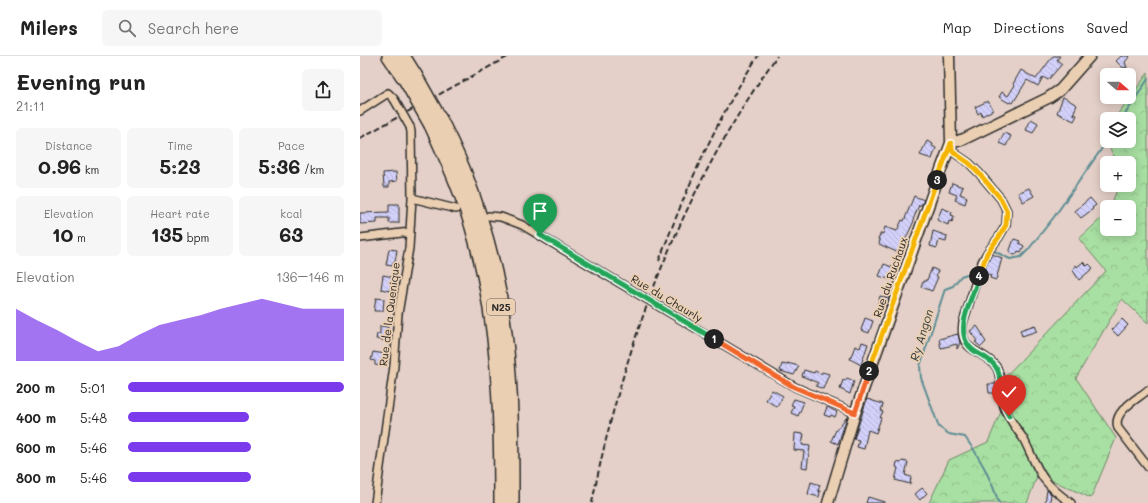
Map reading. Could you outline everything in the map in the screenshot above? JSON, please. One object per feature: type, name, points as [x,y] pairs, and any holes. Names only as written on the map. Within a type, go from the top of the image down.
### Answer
[{"type":"highway","name":"N25","points":[[389,56],[411,78]]},
{"type":"highway","name":"N25","points":[[402,56],[411,78],[463,169],[486,236],[496,280],[505,332],[512,440],[512,503]]},
{"type":"highway","name":"N25","points":[[436,123],[475,238],[486,283],[495,334],[501,439],[501,503]]},
{"type":"street","name":"Rue du Ruchaux","points":[[828,503],[855,413],[951,143],[949,56]]},
{"type":"street","points":[[1071,503],[1057,492],[1045,479],[1009,416],[1001,394],[999,373],[996,367],[971,348],[965,341],[963,323],[974,292],[982,262],[1006,225],[1007,211],[1001,199],[979,173],[969,163],[953,152],[951,143],[964,139],[1048,98],[1060,90],[1090,56]]},
{"type":"street","name":"Rue de la Quenique","points":[[360,111],[388,94],[394,99],[410,127],[412,198],[409,248],[398,314],[394,366],[375,503]]},
{"type":"street","points":[[412,198],[456,208]]},
{"type":"street","name":"Rue du Chaurly","points":[[489,216],[501,217],[528,228],[794,387],[855,413]]},
{"type":"street","points":[[360,238],[410,232]]},
{"type":"street","points":[[1148,390],[1119,414],[1117,420],[1118,428],[1148,467]]},
{"type":"green space","points":[[1148,73],[1148,323],[1122,299],[1076,378],[1116,438],[1091,498],[1038,474],[1027,503],[929,503],[949,460],[988,442],[1003,407],[1003,379],[1106,271],[1079,239],[1100,220],[1100,236],[1136,236],[1136,200],[1113,200],[1116,192],[1136,192],[1136,156],[1114,156],[1109,148],[1136,148],[1136,112],[1119,112],[1125,104],[1136,104],[1136,89]]},
{"type":"building","points":[[1053,56],[1060,56],[1057,60],[1062,64],[1048,80],[1043,77],[1038,86],[1027,80],[1013,103],[1009,103],[999,97],[1002,92],[1008,96],[1015,85],[1013,84],[1021,70],[1036,79]]},
{"type":"building","points":[[1121,56],[1130,56],[1125,62],[1127,68],[1122,67],[1116,61]]},
{"type":"building","points":[[1063,97],[1077,105],[1073,114],[1077,115],[1074,121],[1057,113]]},
{"type":"building","points":[[988,101],[993,110],[982,116],[981,112],[978,114],[975,107]]},
{"type":"building","points":[[1031,119],[1038,123],[1033,133],[1026,130]]},
{"type":"building","points":[[1004,133],[1011,136],[1006,146],[999,143]]},
{"type":"building","points":[[927,141],[933,144],[932,146],[936,148],[932,159],[920,155]]},
{"type":"building","points":[[396,172],[397,181],[389,182],[389,187],[384,187],[383,173]]},
{"type":"building","points":[[952,183],[963,187],[960,194],[967,197],[965,204],[955,200],[957,195],[949,192]]},
{"type":"building","points":[[1029,188],[1034,196],[1023,202],[1018,193]]},
{"type":"building","points":[[914,196],[924,200],[921,205],[919,205],[913,220],[914,221],[899,253],[879,244],[880,240],[878,239],[881,233],[883,234],[885,227],[897,231],[902,220],[904,221]]},
{"type":"building","points":[[1090,198],[1096,205],[1081,218],[1075,211]]},
{"type":"building","points":[[389,204],[399,204],[399,223],[389,223],[389,218],[377,218],[377,223],[360,224],[360,213],[389,212]]},
{"type":"building","points":[[942,208],[952,212],[951,215],[954,216],[952,222],[949,221],[948,225],[937,220]]},
{"type":"building","points":[[933,231],[947,236],[946,242],[939,240],[937,248],[930,246]]},
{"type":"building","points":[[1014,239],[1020,241],[1019,243],[1024,246],[1021,252],[1018,251],[1017,254],[1014,255],[1010,253],[1010,250]]},
{"type":"building","points":[[389,249],[397,250],[393,266],[386,265]]},
{"type":"building","points":[[992,254],[1002,258],[996,280],[990,278],[991,275],[984,273]]},
{"type":"building","points":[[1083,262],[1087,266],[1089,264],[1093,268],[1079,280],[1072,269],[1076,265],[1077,267]]},
{"type":"building","points":[[884,264],[897,269],[892,280],[879,276]]},
{"type":"building","points":[[932,268],[938,271],[936,276],[938,277],[932,291],[921,287],[923,282],[927,280]]},
{"type":"building","points":[[383,275],[393,277],[390,291],[381,289]]},
{"type":"building","points":[[880,296],[889,298],[886,306],[878,304]]},
{"type":"building","points":[[376,298],[384,299],[383,311],[374,311]]},
{"type":"building","points":[[865,318],[873,321],[869,333],[861,330]]},
{"type":"building","points":[[1122,319],[1128,325],[1118,336],[1112,330]]},
{"type":"building","points":[[1035,325],[1037,331],[1022,336],[1020,330]]},
{"type":"building","points":[[380,326],[388,327],[387,341],[376,339],[377,334],[380,334]]},
{"type":"building","points":[[977,326],[986,342],[981,347],[975,342],[977,341],[970,331]]},
{"type":"building","points":[[958,334],[960,343],[957,349],[957,344],[941,348],[939,339]]},
{"type":"building","points":[[862,342],[868,344],[861,365],[850,359],[855,346],[860,348]]},
{"type":"building","points":[[373,352],[385,354],[383,366],[375,365],[375,361],[371,360]]},
{"type":"building","points":[[787,363],[799,366],[794,375],[780,371],[782,364],[787,365]]},
{"type":"building","points":[[804,370],[814,373],[815,371],[821,374],[822,372],[829,374],[823,389],[816,386],[818,383],[802,376]]},
{"type":"building","points":[[847,378],[854,381],[850,394],[840,389],[843,380],[845,381]]},
{"type":"building","points":[[988,384],[996,384],[997,393],[989,393]]},
{"type":"building","points":[[772,390],[783,396],[777,407],[766,400]]},
{"type":"building","points":[[794,399],[804,402],[798,416],[791,413],[794,406],[791,405]]},
{"type":"building","points":[[867,399],[883,404],[881,411],[883,412],[880,417],[881,418],[876,433],[868,430],[864,449],[857,447],[859,440],[854,439]]},
{"type":"building","points":[[827,407],[837,412],[835,417],[831,415],[830,417],[824,415]]},
{"type":"building","points":[[847,417],[838,444],[831,441],[836,430]]},
{"type":"building","points":[[795,433],[804,434],[802,445],[810,446],[807,468],[802,467],[804,451],[794,450]]},
{"type":"building","points":[[902,461],[908,462],[905,475],[911,477],[910,484],[895,480],[898,468],[896,467],[897,462],[901,463]]},
{"type":"building","points":[[811,482],[820,485],[818,491],[820,491],[819,497],[808,494]]},
{"type":"building","points":[[922,488],[927,493],[920,500],[915,494]]},
{"type":"building","points":[[1047,490],[1051,494],[1050,503],[1045,503]]},
{"type":"building","points":[[868,497],[884,502],[884,503],[866,503]]},
{"type":"waterway","name":"Ry Angon","points":[[1127,112],[1148,79]]},
{"type":"waterway","name":"Ry Angon","points":[[992,250],[1010,259],[1021,257],[1054,217],[1102,148]]},
{"type":"waterway","name":"Ry Angon","points":[[967,274],[961,276],[953,286],[945,289],[920,366],[921,378],[939,427],[949,434],[965,437],[985,468],[999,503]]},
{"type":"railway","points":[[360,138],[509,56]]},
{"type":"railway","points":[[659,261],[691,182],[715,130],[758,56]]},
{"type":"railway","points":[[592,503],[605,444],[621,385],[639,326],[661,269],[685,214],[713,159],[743,107],[777,56]]},
{"type":"route","points":[[540,235],[794,387],[855,413],[951,143],[953,152],[969,163],[979,173],[1001,199],[1007,211],[1007,220],[1004,230],[982,262],[974,292],[963,323],[963,328],[964,337],[967,344],[990,361],[998,370],[1001,394],[1005,409],[1009,416]]}]
